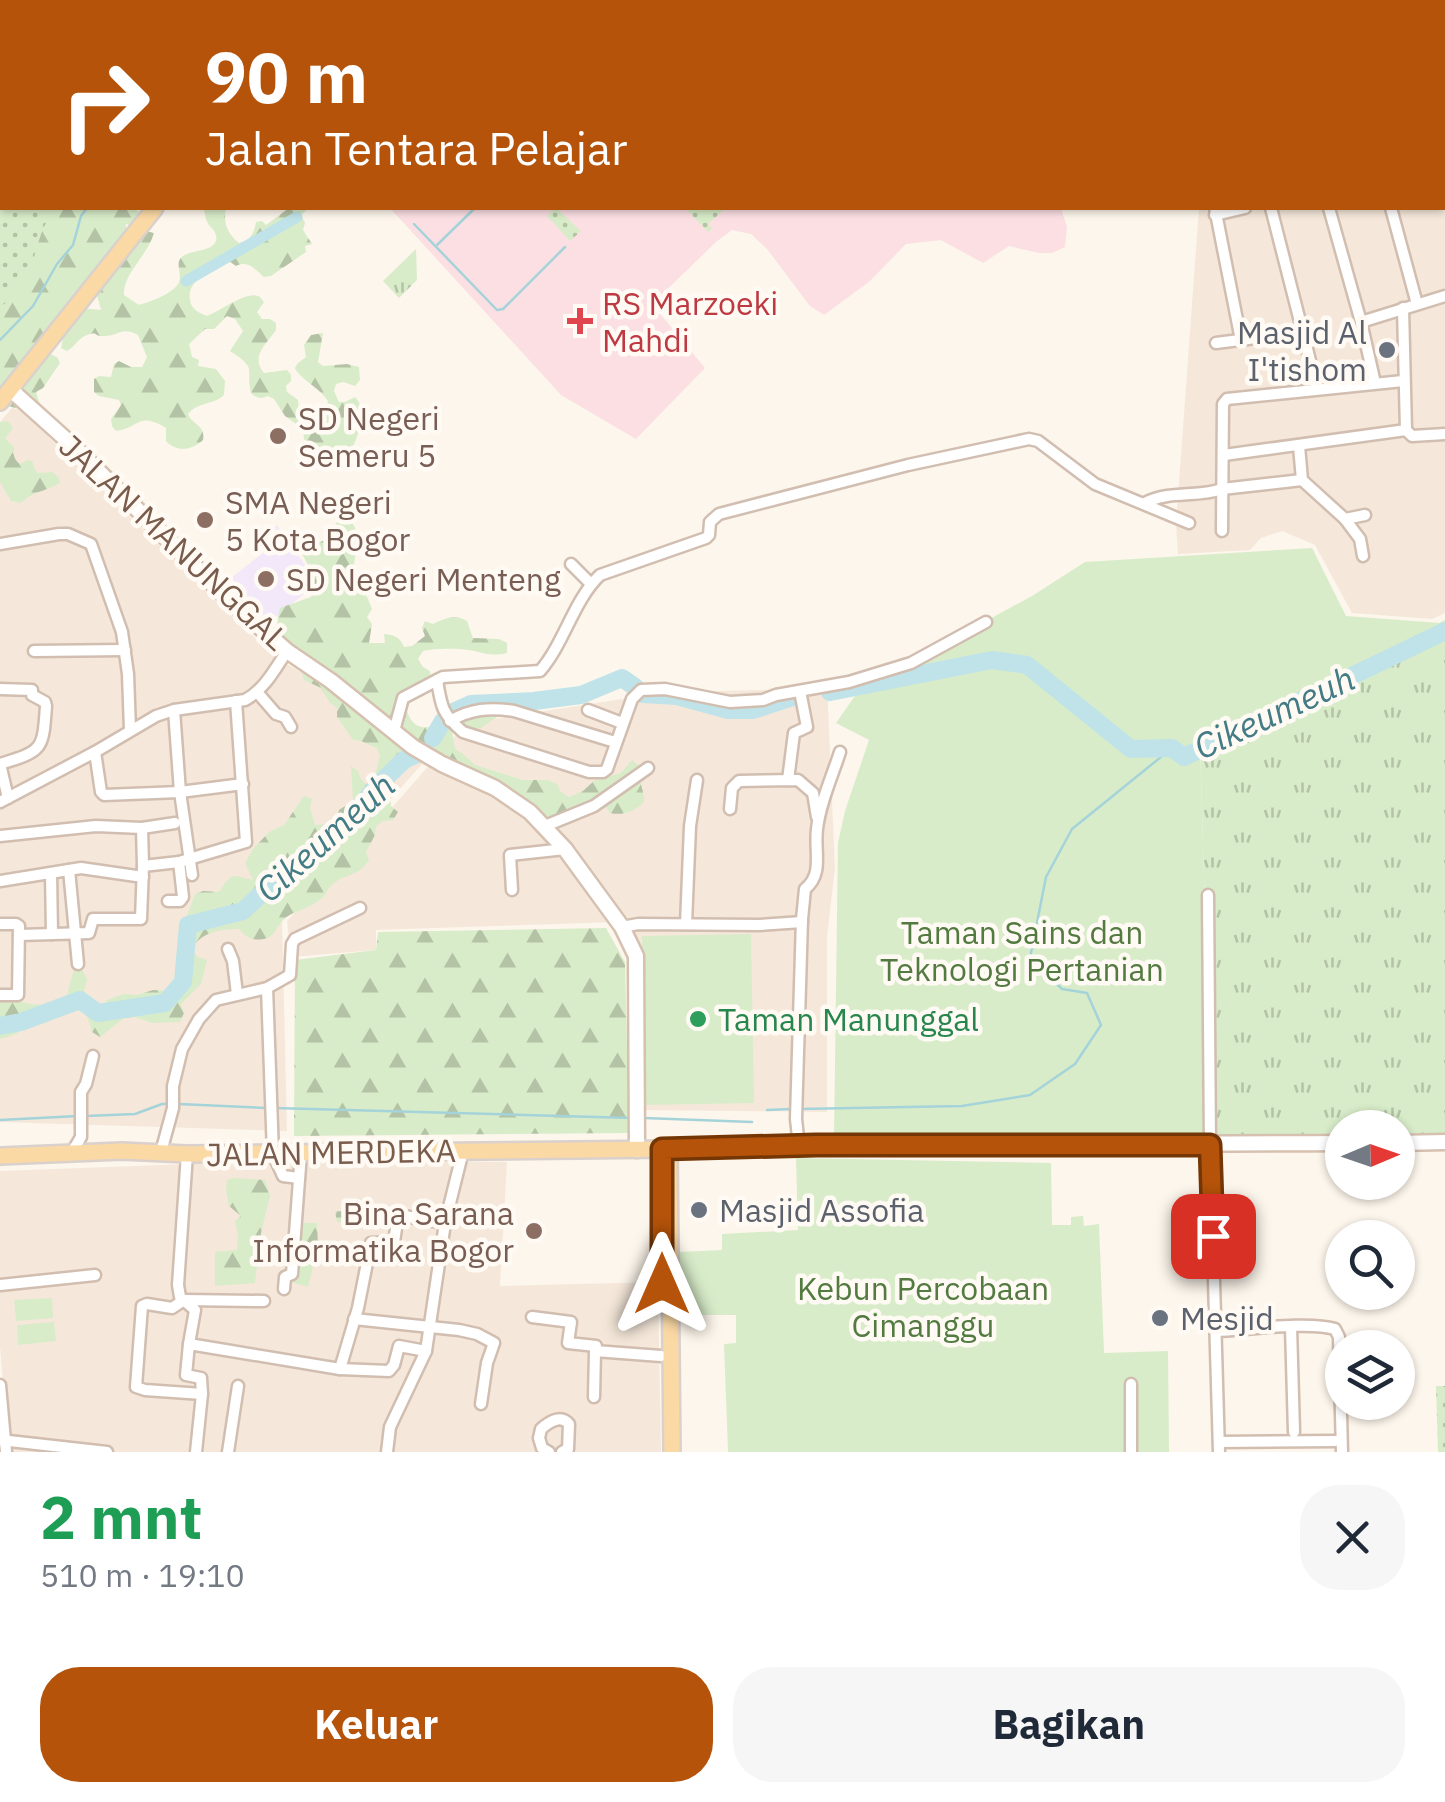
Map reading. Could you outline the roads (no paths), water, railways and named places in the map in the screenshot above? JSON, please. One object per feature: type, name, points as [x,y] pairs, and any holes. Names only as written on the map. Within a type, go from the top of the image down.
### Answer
[{"type":"main road","points":[[6,396],[152,210]]},
{"type":"main road","points":[[666,1149],[672,1452]]},
{"type":"main road","name":"JALAN MERDEKA","points":[[0,1156],[72,1152],[273,1154],[666,1149]]},
{"type":"main road","points":[[662,1452],[666,1248]]},
{"type":"street","points":[[1272,210],[1317,388]]},
{"type":"street","points":[[1330,210],[1375,383]]},
{"type":"street","points":[[1392,210],[1417,304]]},
{"type":"street","points":[[1214,212],[1241,340]]},
{"type":"street","points":[[1361,322],[1445,296]]},
{"type":"street","points":[[1403,308],[1406,430],[1412,436],[1445,434]]},
{"type":"street","points":[[1216,343],[1303,332]]},
{"type":"street","points":[[1222,531],[1223,404],[1227,399],[1404,381]]},
{"type":"street","name":"JALAN MANUNGGAL","points":[[6,396],[70,444],[231,602],[287,651],[413,747],[508,796],[565,848],[622,927],[636,956],[636,1150]]},
{"type":"street","points":[[1224,455],[1406,430]]},
{"type":"street","points":[[394,731],[404,698],[443,676],[537,673],[543,669],[591,584],[600,575],[706,538],[712,518],[719,514],[908,465],[1029,439],[1038,441],[1095,484],[1189,522]]},
{"type":"street","points":[[1299,446],[1302,480],[1345,519],[1360,538],[1363,556]]},
{"type":"street","points":[[1145,503],[1158,496],[1302,480]]},
{"type":"street","points":[[1345,519],[1365,516]]},
{"type":"street","points":[[0,544],[46,534],[68,534],[91,544],[126,650],[130,730]]},
{"type":"street","points":[[570,564],[591,584]]},
{"type":"street","points":[[437,680],[442,710],[463,732],[589,772],[606,771],[636,694],[665,689],[730,702],[763,700],[850,682],[911,663],[986,622]]},
{"type":"street","points":[[34,651],[126,650]]},
{"type":"street","points":[[0,689],[32,690],[32,696],[46,706],[44,738],[38,748],[30,755],[0,764],[4,800],[156,716],[244,700],[256,692],[287,651]]},
{"type":"street","points":[[788,780],[794,733],[807,727],[800,691]]},
{"type":"street","points":[[256,692],[276,714],[286,717],[291,728]]},
{"type":"street","points":[[0,881],[81,868],[143,871],[246,842],[236,701]]},
{"type":"street","points":[[450,721],[465,712],[499,708],[615,742]]},
{"type":"street","points":[[168,901],[180,901],[182,897],[185,859],[174,710]]},
{"type":"street","points":[[588,710],[622,723]]},
{"type":"street","points":[[95,752],[104,795],[180,792],[243,784]]},
{"type":"street","points":[[818,823],[840,752]]},
{"type":"street","points":[[544,826],[600,803],[648,768]]},
{"type":"street","points":[[686,924],[690,826],[697,780]]},
{"type":"street","points":[[730,809],[732,788],[740,781],[798,780],[813,793],[818,823],[817,874],[805,889],[802,922],[796,1119],[799,1146]]},
{"type":"street","points":[[0,836],[175,823]]},
{"type":"street","points":[[18,934],[91,932],[93,919],[140,918],[142,828]]},
{"type":"street","points":[[512,890],[510,855],[565,848]]},
{"type":"street","points":[[185,859],[192,875]]},
{"type":"street","points":[[69,870],[78,964]]},
{"type":"street","points":[[51,872],[52,934]]},
{"type":"street","points":[[1208,895],[1219,1447],[1335,1441]]},
{"type":"street","points":[[161,1152],[182,1049],[199,1018],[216,1000],[267,988],[290,975],[294,938],[360,908]]},
{"type":"street","points":[[622,927],[802,922]]},
{"type":"street","points":[[0,924],[18,924],[18,994],[0,995]]},
{"type":"street","points":[[228,949],[237,994]]},
{"type":"street","points":[[267,988],[273,1154],[283,1176],[300,1178]]},
{"type":"street","points":[[72,1152],[81,1137],[82,1092],[94,1056]]},
{"type":"street","points":[[1415,1142],[1445,1142]]},
{"type":"street","points":[[666,1149],[1325,1143]]},
{"type":"street","points":[[387,1452],[390,1428],[426,1351],[445,1223],[463,1150]]},
{"type":"street","points":[[284,1288],[285,1277],[292,1274],[301,1153]]},
{"type":"street","points":[[187,1154],[178,1285],[179,1295],[195,1310],[186,1375],[201,1378],[196,1452]]},
{"type":"street","points":[[340,1368],[370,1243],[394,1242],[398,1215],[445,1223]]},
{"type":"street","points":[[0,1286],[95,1276]]},
{"type":"street","points":[[202,1394],[136,1387],[142,1306],[172,1308],[184,1300],[264,1301]]},
{"type":"street","points":[[532,1316],[571,1322],[568,1343],[596,1346],[594,1396]]},
{"type":"street","points":[[354,1319],[470,1331],[494,1342],[481,1404]]},
{"type":"street","points":[[1216,1332],[1292,1327],[1335,1330],[1342,1452]]},
{"type":"street","points":[[1292,1327],[1294,1432]]},
{"type":"street","points":[[190,1344],[340,1368],[389,1371],[399,1346],[426,1351]]},
{"type":"street","points":[[595,1351],[661,1356]]},
{"type":"street","points":[[1131,1384],[1131,1452]]},
{"type":"street","points":[[0,1385],[3,1444],[107,1452]]},
{"type":"street","points":[[228,1452],[238,1386]]},
{"type":"street","points":[[549,1452],[542,1448],[541,1429],[559,1419],[570,1424],[568,1449],[562,1452]]},
{"type":"waterway","points":[[0,340],[33,306],[73,245],[86,210]]},
{"type":"waterway","points":[[437,245],[473,210]]},
{"type":"waterway","points":[[186,281],[297,217]]},
{"type":"waterway","points":[[414,224],[497,310],[503,309],[565,247]]},
{"type":"waterway","name":"Cikeumeuh","points":[[830,692],[992,660],[1027,665],[1131,749],[1172,748],[1184,757],[1445,631]]},
{"type":"waterway","name":"Cikeumeuh","points":[[451,713],[471,704],[581,695],[622,678],[635,687]]},
{"type":"waterway","name":"Cikeumeuh","points":[[642,694],[677,696],[728,710],[753,710],[796,696]]},
{"type":"waterway","name":"Cikeumeuh","points":[[433,738],[443,721]]},
{"type":"waterway","points":[[799,1109],[962,1106],[1030,1095],[1075,1064],[1101,1025],[1087,993],[1062,989],[1030,958],[1046,877],[1072,829],[1172,748]]},
{"type":"waterway","name":"Cikeumeuh","points":[[0,1026],[80,1000],[98,1013],[165,1003],[183,982],[188,925],[243,911],[344,827],[404,760],[421,752]]},
{"type":"waterway","points":[[86,1116],[135,1114],[171,1104]]},
{"type":"waterway","points":[[179,1104],[266,1108]]},
{"type":"waterway","points":[[274,1108],[631,1118]]},
{"type":"waterway","points":[[767,1110],[791,1109]]},
{"type":"waterway","points":[[0,1120],[78,1116]]},
{"type":"waterway","points":[[644,1118],[752,1122]]},
{"type":"place","name":"RS Marzoeki Mahdi","points":[[580,321]]},
{"type":"place","name":"Masjid Al I'tishom","points":[[1387,350]]},
{"type":"place","name":"SD Negeri Semeru 5","points":[[278,436]]},
{"type":"place","name":"SMA Negeri 5 Kota Bogor","points":[[205,520]]},
{"type":"place","name":"SD Negeri Menteng","points":[[266,579]]},
{"type":"place","name":"Taman Manunggal","points":[[698,1019]]},
{"type":"place","name":"Masjid Assofia","points":[[699,1210]]},
{"type":"place","name":"Bina Sarana Informatika Bogor","points":[[534,1231]]},
{"type":"place","name":"Mesjid","points":[[1160,1318]]},
{"type":"park label","name":"Taman Sains dan Teknologi Pertanian","points":[[1022,950]]},
{"type":"park label","name":"Kebun Percobaan Cimanggu","points":[[923,1306]]}]
